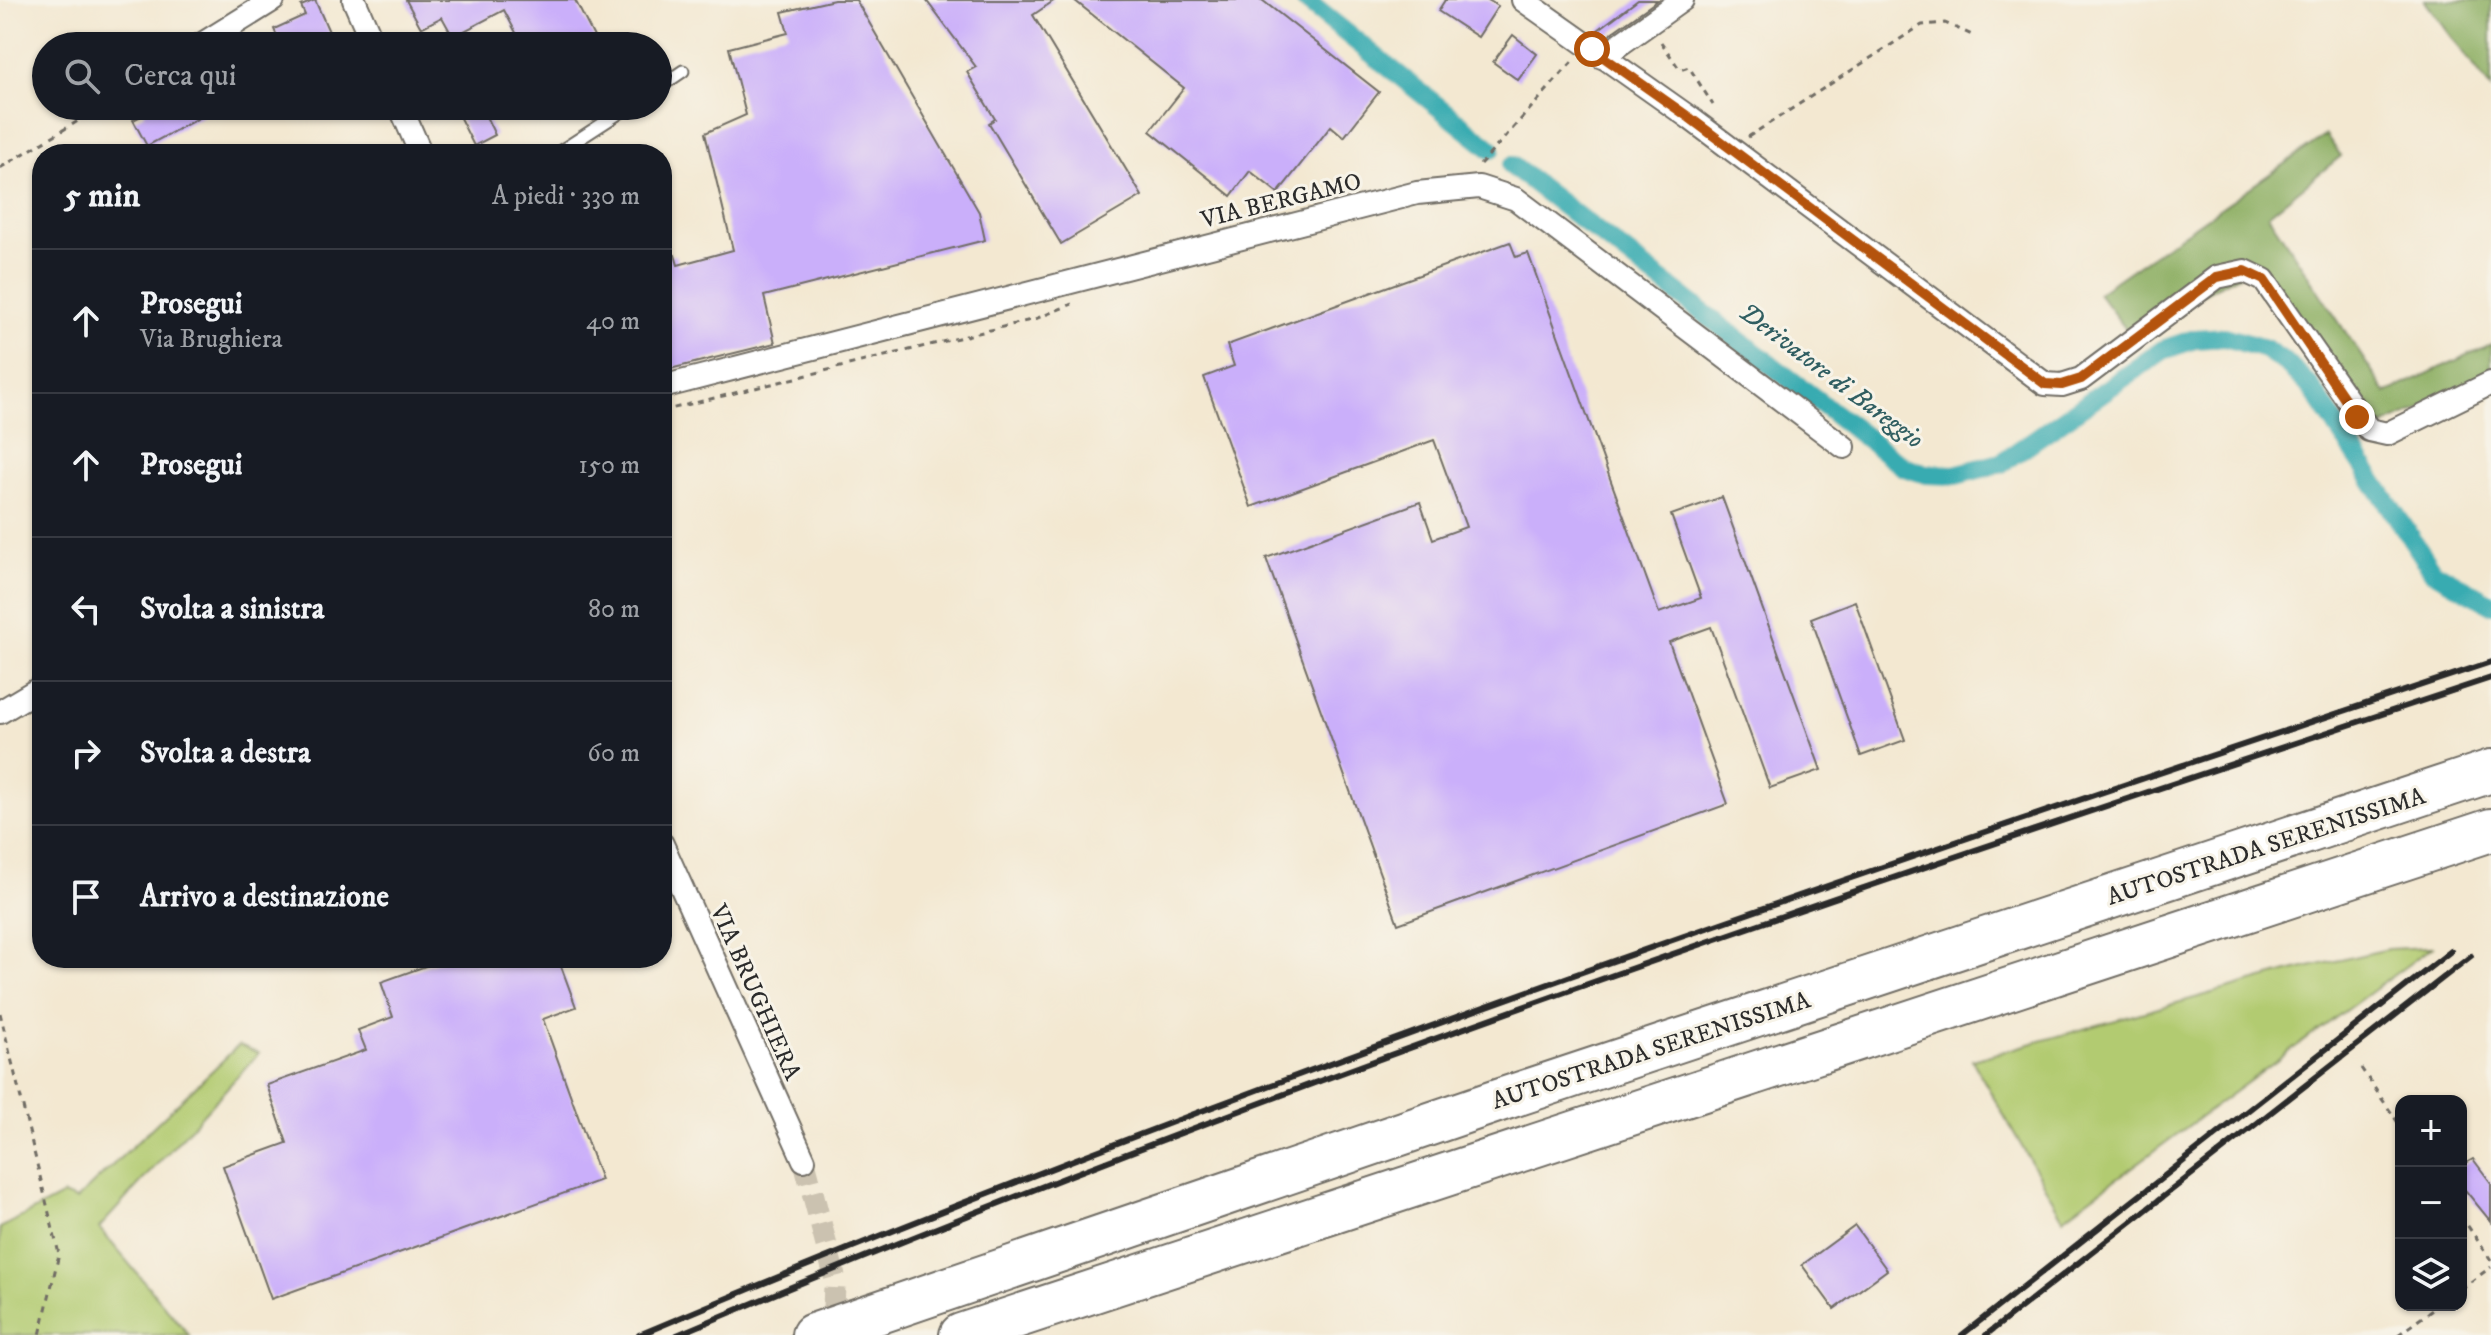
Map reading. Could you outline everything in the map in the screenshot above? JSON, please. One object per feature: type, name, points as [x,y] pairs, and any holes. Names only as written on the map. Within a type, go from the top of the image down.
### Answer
[{"type":"highway","name":"AUTOSTRADA SERENISSIMA","points":[[813,1335],[1500,1100],[2491,771]]},
{"type":"highway","points":[[961,1335],[2491,830]]},
{"type":"street","points":[[222,32],[273,0]]},
{"type":"street","points":[[354,0],[368,32]]},
{"type":"street","points":[[1523,0],[1696,123],[2045,384],[2062,385],[2081,379],[2217,277],[2245,271],[2264,280],[2369,430],[2387,434],[2491,383]]},
{"type":"street","points":[[1602,57],[1682,0]]},
{"type":"street","points":[[406,120],[417,144]]},
{"type":"street","name":"VIA BERGAMO","points":[[672,384],[1407,195],[1479,187],[1516,199],[1844,447]]},
{"type":"street","points":[[0,712],[32,693]]},
{"type":"street","name":"VIA BRUGHIERA","points":[[672,866],[804,1160]]},
{"type":"lane","points":[[672,78],[683,71]]},
{"type":"lane","points":[[571,144],[608,120]]},
{"type":"path","points":[[1731,149],[1922,25],[1945,23],[1972,35]]},
{"type":"path","points":[[1657,37],[1680,70],[1689,67],[1713,105]]},
{"type":"path","points":[[40,144],[80,120]]},
{"type":"path","points":[[0,168],[32,149]]},
{"type":"path","points":[[0,1013],[59,1254],[40,1335]]},
{"type":"path","points":[[2361,1068],[2395,1118]]},
{"type":"path","points":[[2467,1225],[2491,1260]]},
{"type":"path","points":[[2467,1285],[2491,1267]]},
{"type":"path","points":[[2398,1335],[2431,1311]]},
{"type":"green space","points":[[2424,0],[2491,0],[2491,89]]},
{"type":"green space","points":[[2326,135],[2341,156],[2268,215],[2386,393],[2491,344],[2491,377],[2378,428],[2253,268],[2128,332],[2098,293]]},
{"type":"green space","points":[[2432,947],[2063,1218],[1972,1060],[2288,972],[2388,949]]},
{"type":"green space","points":[[239,1045],[259,1053],[99,1228],[189,1335],[0,1335],[0,1228],[63,1195],[76,1200]]},
{"type":"building","points":[[315,0],[329,32],[275,32],[274,29],[305,15],[301,6]]},
{"type":"building","points":[[406,0],[575,0],[591,32],[516,32],[504,10],[462,32],[450,32],[442,17],[421,28]]},
{"type":"building","points":[[834,0],[856,0],[979,212],[985,240],[764,296],[775,343],[672,369],[672,256],[675,255],[678,265],[733,250],[705,133],[746,115],[729,48],[788,33],[782,12]]},
{"type":"building","points":[[926,0],[1055,0],[1033,15],[1142,196],[1061,244],[989,123],[995,119],[967,72],[976,67]]},
{"type":"building","points":[[1074,0],[1262,0],[1379,92],[1344,137],[1331,126],[1278,193],[1250,171],[1231,196],[1150,131],[1184,88]]},
{"type":"building","points":[[1445,0],[1488,0],[1498,6],[1478,37],[1438,11]]},
{"type":"building","points":[[1638,0],[1658,0],[1604,38],[1598,30]]},
{"type":"building","points":[[1513,35],[1537,54],[1518,80],[1493,62]]},
{"type":"building","points":[[133,120],[195,120],[151,144],[146,144]]},
{"type":"building","points":[[461,120],[488,120],[495,135],[473,144]]},
{"type":"building","points":[[1510,242],[1516,257],[1528,253],[1659,613],[1701,598],[1671,515],[1722,497],[1821,770],[1770,788],[1711,627],[1669,642],[1728,804],[1398,924],[1266,558],[1420,502],[1433,539],[1466,527],[1434,440],[1251,507],[1204,377],[1234,366],[1227,345]]},
{"type":"building","points":[[1855,601],[1905,740],[1861,756],[1811,618]]},
{"type":"building","points":[[420,968],[562,968],[576,1007],[543,1019],[601,1180],[271,1299],[223,1166],[287,1143],[267,1085],[366,1050],[358,1030],[393,1017],[381,982]]},
{"type":"building","points":[[2473,1159],[2491,1183],[2491,1222],[2467,1192],[2467,1162]]},
{"type":"building","points":[[1855,1226],[1887,1270],[1834,1309],[1802,1265]]},
{"type":"waterway","name":"Derivatore di Bareggio","points":[[1305,0],[1491,149]]},
{"type":"waterway","name":"Derivatore di Bareggio","points":[[1512,166],[1904,467],[1926,474],[1955,475],[2001,463],[2163,350],[2195,339],[2225,337],[2265,349],[2311,387],[2433,571],[2491,604]]},
{"type":"tunnel","points":[[804,1160],[835,1278],[832,1334]]},
{"type":"railway","points":[[639,1335],[1096,1151],[1558,980],[2491,662]]},
{"type":"railway","points":[[677,1335],[1124,1154],[1350,1070],[1805,908],[2491,678]]},
{"type":"railway","points":[[1962,1335],[2451,951]]},
{"type":"railway","points":[[1986,1335],[2471,956]]},
{"type":"route","points":[[1592,49],[1690,118],[2045,384],[2062,385],[2081,379],[2217,277],[2245,271],[2264,280],[2357,417]]}]
